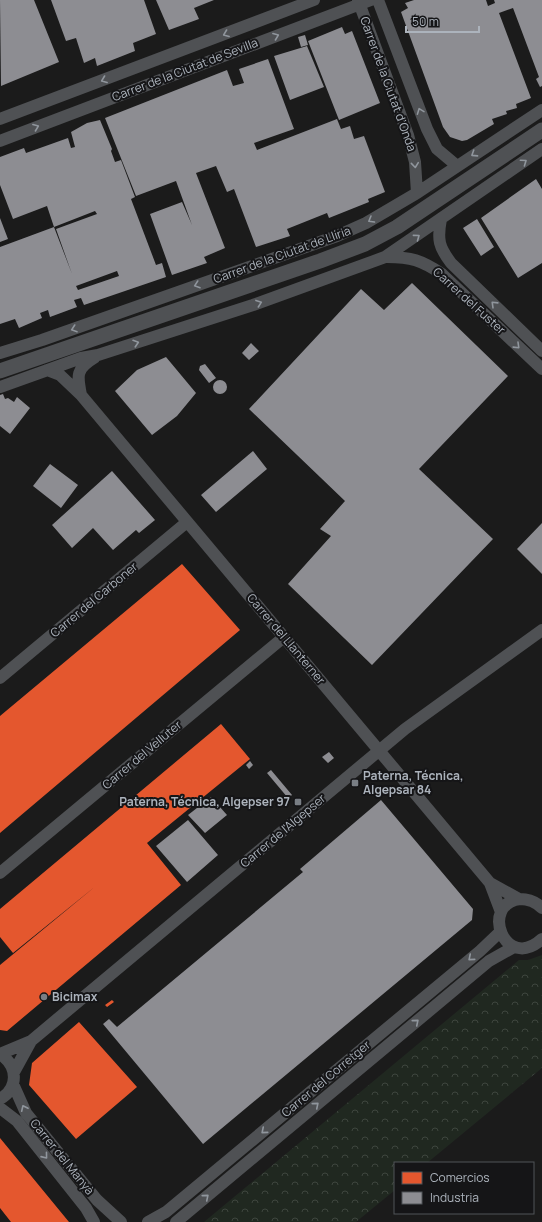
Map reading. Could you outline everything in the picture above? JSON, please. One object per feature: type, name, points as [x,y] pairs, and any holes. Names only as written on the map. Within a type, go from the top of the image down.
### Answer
[{"type":"street","name":"Carrer de la Ciutat de Sevilla","points":[[0,119],[314,0]]},
{"type":"street","name":"Carrer de la Ciutat d’Onda","points":[[378,0],[427,130],[437,149],[456,165]]},
{"type":"street","name":"Carrer de la Ciutat de Sevilla","points":[[0,141],[363,1]]},
{"type":"street","name":"Carrer de la Ciutat d’Onda","points":[[363,1],[408,135],[415,162],[417,193]]},
{"type":"street","name":"Carrer de la Ciutat de Llíria","points":[[2,350],[42,340],[337,236],[366,223],[417,193],[456,165],[542,110]]},
{"type":"street","name":"Carrer de la Ciutat de Llíria","points":[[0,371],[320,261],[365,244],[420,212],[542,130]]},
{"type":"street","points":[[0,387],[81,358],[98,355],[253,305],[385,257],[542,150]]},
{"type":"street","name":"Carrer del Fuster","points":[[441,219],[438,231],[440,249],[451,263],[542,351]]},
{"type":"street","name":"Carrer del Fuster","points":[[385,257],[407,257],[424,262],[442,274],[542,369]]},
{"type":"street","points":[[81,395],[77,378],[82,365],[98,355]]},
{"type":"street","name":"Carrer del Llanterner","points":[[47,370],[60,375],[81,395],[284,637],[490,883],[501,912]]},
{"type":"street","name":"Carrer del Carboner","points":[[0,678],[187,522]]},
{"type":"street","name":"Carrer de l'Algepser","points":[[31,1041],[405,729],[542,630]]},
{"type":"street","name":"Carrer del Velluter","points":[[0,873],[284,637]]},
{"type":"street","name":"Carrer del Llanterner","points":[[490,883],[519,900]]},
{"type":"street","points":[[539,902],[519,900],[512,902],[501,912],[499,925],[500,932],[508,943],[514,947],[530,948],[542,939]]},
{"type":"street","name":"Carrer del Corretger","points":[[148,1222],[172,1207],[480,951],[500,932]]},
{"type":"street","name":"Carrer del Corretger","points":[[176,1222],[489,961],[514,947]]},
{"type":"street","points":[[0,1054],[31,1041]]},
{"type":"street","points":[[0,1099],[10,1091],[14,1078],[31,1041]]},
{"type":"street","name":"Carrer del Manyà","points":[[0,1054],[11,1065],[26,1113],[97,1200],[121,1222]]},
{"type":"street","name":"Carrer del Manyà","points":[[0,1108],[17,1121],[86,1208],[94,1222]]},
{"type":"green space","points":[[542,955],[542,1068],[428,1162],[394,1162],[394,1191],[356,1222],[204,1222],[519,960],[528,960]]},
{"type":"building: Comercios","points":[[182,564],[240,630],[0,833],[0,716]]},
{"type":"building: Comercios","points":[[221,724],[250,759],[147,843],[181,885],[7,1031],[0,1030],[0,965],[97,885],[13,953],[0,937],[0,909]]},
{"type":"building: Comercios","points":[[112,1000],[114,1002],[107,1007],[105,1005]]},
{"type":"building: Comercios","points":[[79,1022],[137,1087],[76,1139],[29,1085],[32,1063]]},
{"type":"building: Comercios","points":[[0,1138],[69,1222],[11,1222],[0,1208]]},
{"type":"building: Industria","points":[[0,0],[34,0],[59,62],[1,86]]},
{"type":"building: Industria","points":[[51,0],[144,0],[156,34],[133,43],[135,51],[97,66],[95,58],[84,63],[76,38],[66,41]]},
{"type":"building: Industria","points":[[156,0],[214,0],[194,8],[199,19],[169,30]]},
{"type":"building: Industria","points":[[414,0],[486,0],[488,6],[495,3],[494,0],[542,0],[542,86],[540,87],[536,79],[539,77],[513,8],[499,13],[531,98],[516,104],[517,108],[506,111],[507,114],[492,119],[494,124],[467,140],[462,141],[450,137],[443,127],[401,12],[408,8],[405,3]]},
{"type":"building: Industria","points":[[342,27],[345,34],[352,31],[380,103],[339,120],[308,41]]},
{"type":"building: Industria","points":[[305,35],[308,45],[301,47],[298,37]]},
{"type":"building: Industria","points":[[307,46],[324,87],[290,100],[274,56]]},
{"type":"building: Industria","points":[[268,59],[294,129],[254,143],[257,150],[337,119],[341,129],[350,126],[354,139],[364,136],[385,192],[368,199],[369,202],[329,218],[327,213],[287,229],[290,236],[256,247],[234,189],[227,192],[216,166],[196,173],[225,248],[204,257],[207,263],[172,275],[150,214],[182,202],[192,225],[176,181],[136,196],[105,118],[227,70],[233,86],[244,83],[239,69]]},
{"type":"building: Industria","points":[[100,120],[112,149],[111,151],[115,162],[121,160],[135,197],[131,199],[156,265],[162,263],[166,277],[84,305],[81,298],[74,300],[77,307],[50,317],[48,310],[40,313],[42,318],[19,328],[15,319],[0,324],[0,247],[54,227],[47,206],[13,219],[0,185],[0,157],[24,148],[26,153],[68,138],[71,148],[75,147],[71,132],[87,123]],"holes":[[[95,211],[97,214],[56,229],[72,274],[54,227]],[[117,271],[119,276],[78,290],[76,286]]]},
{"type":"building: Industria","points":[[536,179],[542,189],[542,263],[518,278],[481,218]]},
{"type":"building: Industria","points":[[0,218],[8,239],[0,242]]},
{"type":"building: Industria","points":[[477,219],[494,247],[481,256],[463,228]]},
{"type":"building: Industria","points":[[412,283],[508,376],[419,469],[493,539],[372,665],[288,584],[331,536],[320,529],[345,501],[249,409],[361,289],[384,310]]},
{"type":"building: Industria","points":[[251,343],[259,351],[249,360],[242,353]]},
{"type":"building: Industria","points":[[166,357],[196,393],[177,416],[152,435],[115,391],[137,370]]},
{"type":"building: Industria","points":[[205,364],[216,378],[209,383],[199,370],[200,366]]},
{"type":"building: Industria","points":[[217,380],[223,380],[227,384],[227,390],[223,394],[217,394],[213,390],[213,384]]},
{"type":"building: Industria","points":[[3,394],[5,399],[8,398],[14,402],[17,397],[30,408],[10,434],[0,426],[0,395]]},
{"type":"building: Industria","points":[[253,451],[267,469],[216,512],[201,495]]},
{"type":"building: Industria","points":[[50,464],[78,485],[61,508],[33,486]]},
{"type":"building: Industria","points":[[112,471],[155,520],[139,533],[136,530],[113,550],[93,528],[72,548],[52,525]]},
{"type":"building: Industria","points":[[542,523],[542,574],[517,549]]},
{"type":"building: Industria","points":[[329,752],[334,758],[328,763],[322,757]]},
{"type":"building: Industria","points":[[250,761],[253,765],[249,769],[246,765]]},
{"type":"building: Industria","points":[[271,770],[292,795],[288,798],[267,773]]},
{"type":"building: Industria","points":[[211,797],[227,815],[205,833],[188,815]]},
{"type":"building: Industria","points":[[381,800],[473,909],[472,920],[203,1144],[103,1024],[109,1019],[117,1027],[303,872],[300,869]]},
{"type":"building: Industria","points":[[188,820],[218,855],[187,882],[156,846]]},
{"type":"place","name":"Paterna, Técnica, Algepsar 84","points":[[355,783]]},
{"type":"place","name":"Paterna, Técnica, Algepser 97","points":[[298,802]]},
{"type":"place","name":"Bicimax","points":[[44,997]]}]
